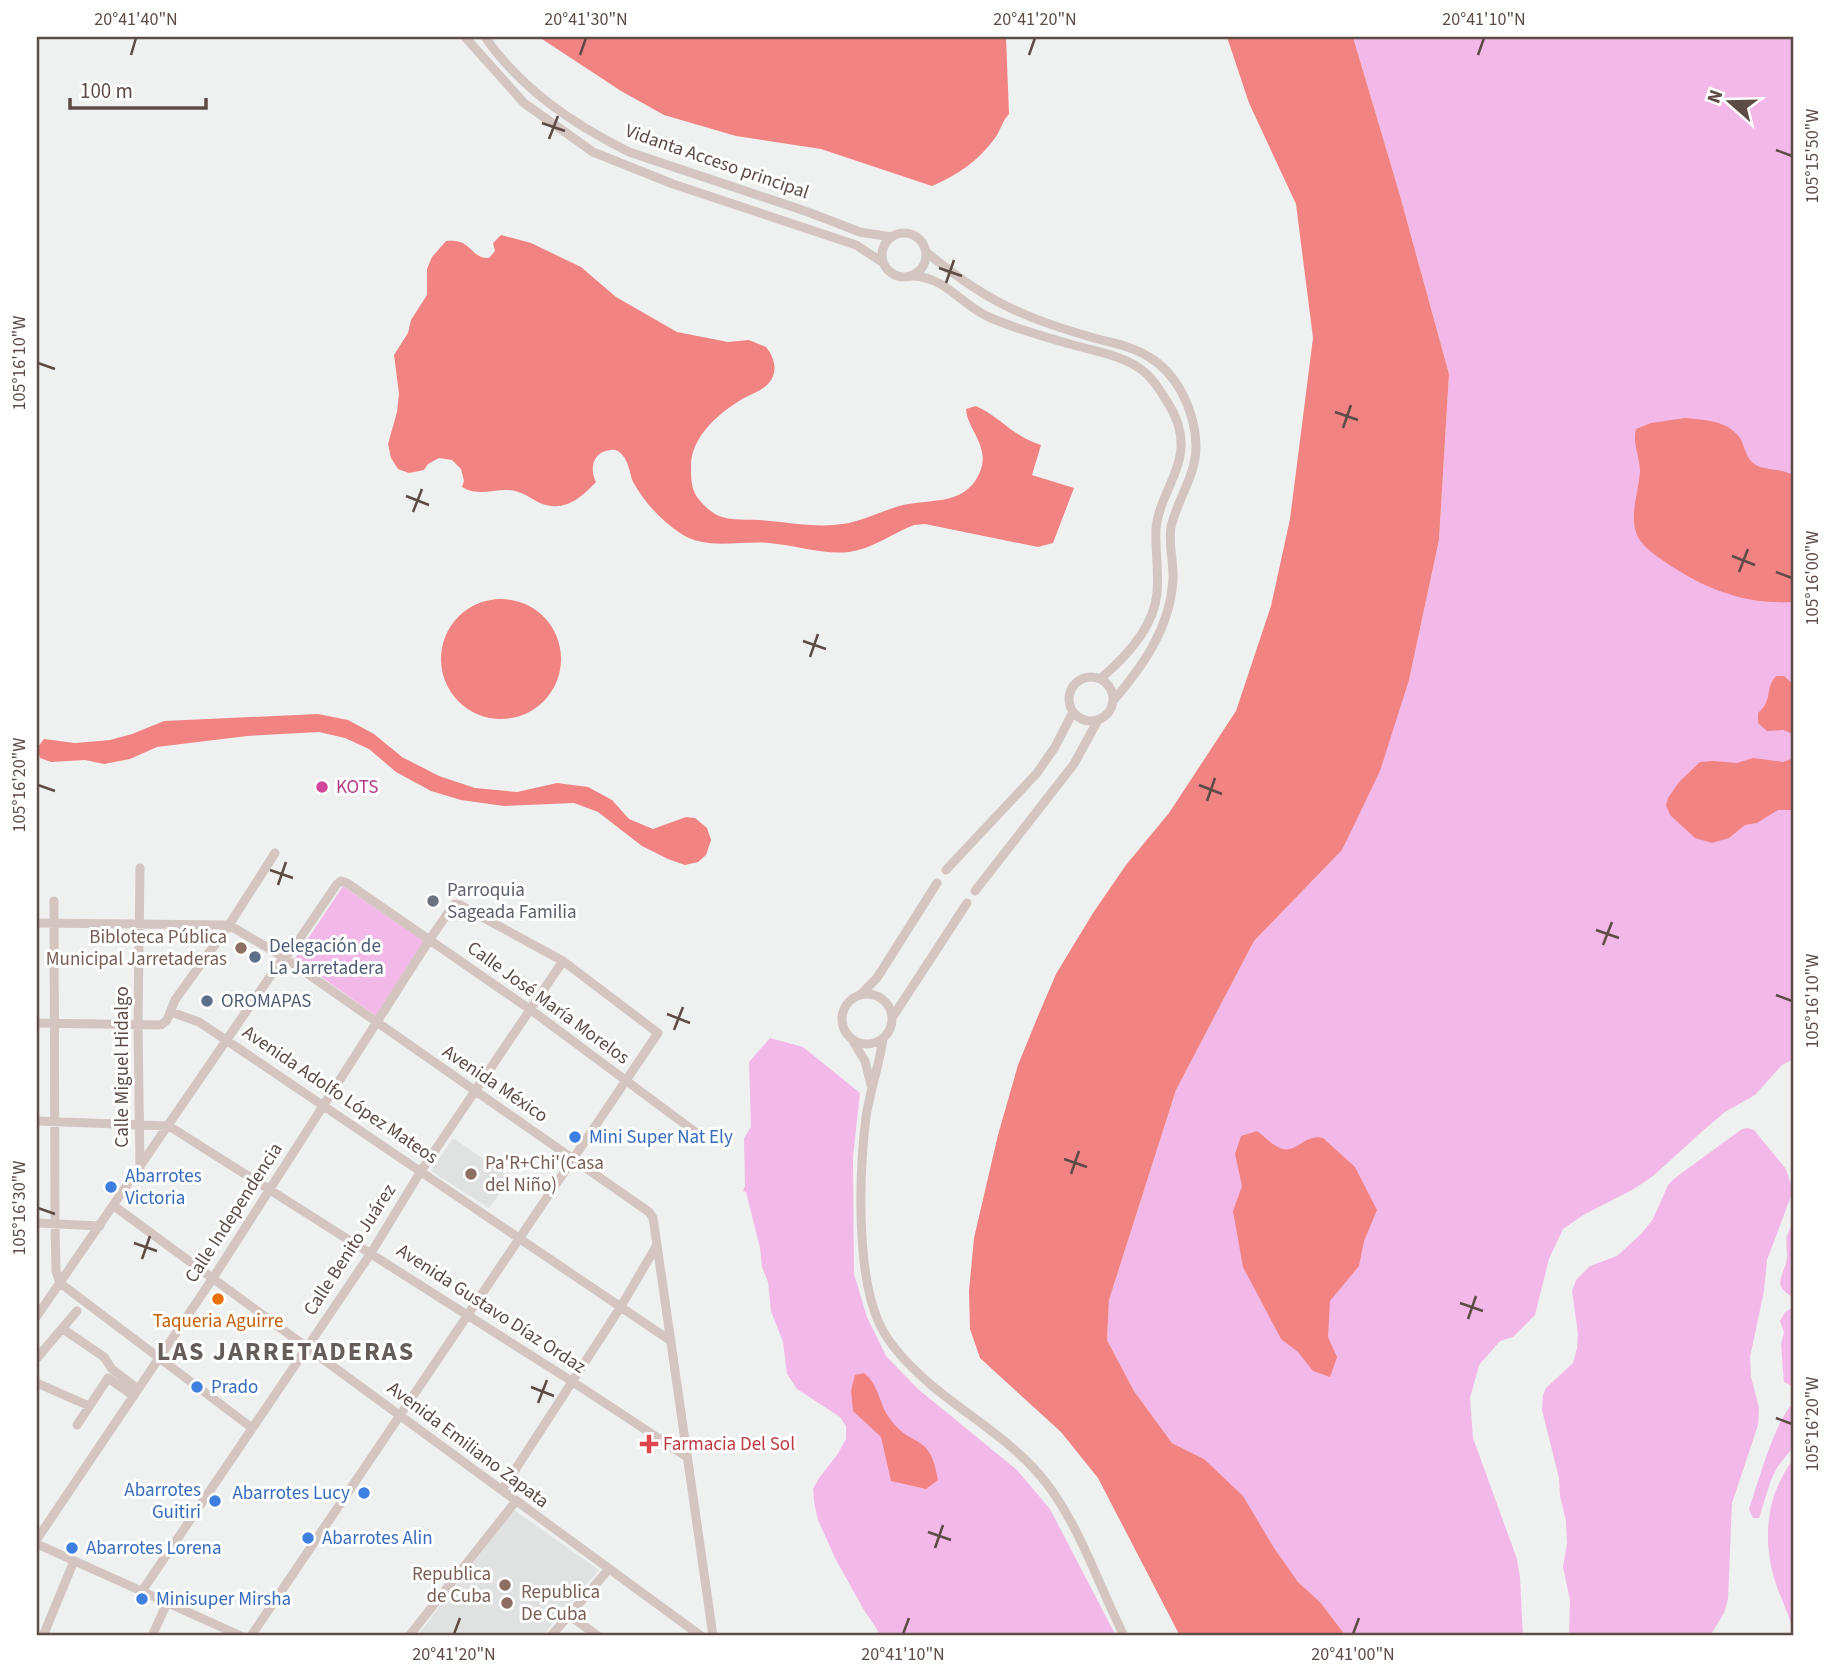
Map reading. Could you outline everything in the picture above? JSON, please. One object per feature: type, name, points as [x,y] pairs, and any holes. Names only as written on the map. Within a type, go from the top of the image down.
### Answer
[{"type":"street","points":[[465,37],[524,103],[593,152],[673,184],[856,245],[882,262],[893,275],[900,278],[929,276],[988,317],[1028,332],[1117,357],[1143,370],[1157,385],[1174,412],[1180,429],[1179,462],[1157,522],[1157,596],[1142,634],[1119,663],[1100,680]]},
{"type":"street","name":"Vidanta Acceso principal","points":[[485,37],[521,81],[569,118],[601,138],[629,152],[680,171],[808,212],[860,232],[891,237],[898,234],[913,235],[919,239],[926,252],[977,291],[1003,305],[1055,326],[1132,348],[1150,357],[1170,374],[1189,407],[1196,449],[1195,463],[1170,533],[1173,580],[1168,609],[1155,642],[1139,670],[1113,701],[1108,712],[1098,720],[1068,773],[975,891]]},
{"type":"street","points":[[882,262],[882,249],[891,237]]},
{"type":"street","points":[[914,276],[923,266],[926,252]]},
{"type":"street","points":[[1098,720],[1084,720],[1073,712],[1069,698],[1074,685],[1086,678],[1100,680],[1110,688],[1113,701]]},
{"type":"street","points":[[946,870],[1037,773],[1055,747],[1073,712]]},
{"type":"street","points":[[37,1023],[161,1025],[167,1020],[175,1000],[229,925],[275,853]]},
{"type":"street","name":"Calle Miguel Hidalgo","points":[[140,868],[140,1168]]},
{"type":"street","name":"Calle José María Morelos","points":[[285,958],[337,884],[341,881],[346,883],[531,1010],[698,1134]]},
{"type":"street","points":[[872,1087],[865,1060],[843,1028],[841,1019],[846,1004],[877,978],[937,883]]},
{"type":"street","points":[[54,901],[55,1224],[60,1283],[252,1428]]},
{"type":"street","points":[[853,1041],[868,1045],[883,1039],[888,1033],[892,1017],[967,903]]},
{"type":"street","name":"Calle Independencia","points":[[37,1541],[271,1190],[430,939],[456,904],[563,961]]},
{"type":"street","name":"Avenida México","points":[[37,923],[229,925],[285,958],[649,1212],[653,1219],[657,1245],[713,1636]]},
{"type":"street","points":[[37,1315],[285,958]]},
{"type":"street","points":[[251,1636],[469,1317],[572,1157],[658,1033],[563,961]]},
{"type":"street","name":"Calle Benito Juárez","points":[[142,1591],[371,1253],[421,1171],[563,961]]},
{"type":"street","points":[[860,994],[882,998],[892,1017]]},
{"type":"street","name":"Avenida Adolfo López Mateos","points":[[171,1012],[199,1023],[226,1040],[671,1341]]},
{"type":"street","points":[[883,1039],[872,1087],[861,1172],[862,1216],[871,1298],[880,1324],[893,1346],[929,1383],[1011,1446],[1046,1483],[1067,1514],[1124,1636]]},
{"type":"street","points":[[37,1121],[169,1126]]},
{"type":"street","name":"Avenida Gustavo Díaz Ordaz","points":[[169,1126],[687,1457]]},
{"type":"street","name":"Avenida Emiliano Zapata","points":[[114,1206],[698,1635]]},
{"type":"street","points":[[37,1223],[100,1226]]},
{"type":"street","points":[[502,1490],[620,1308],[657,1245]]},
{"type":"street","points":[[37,1358],[77,1311]]},
{"type":"street","points":[[63,1329],[104,1357],[136,1393]]},
{"type":"street","points":[[77,1425],[108,1378],[136,1393]]},
{"type":"street","points":[[37,1382],[89,1406]]},
{"type":"street","points":[[409,1636],[516,1501]]},
{"type":"street","points":[[37,1541],[74,1561],[241,1636]]},
{"type":"street","points":[[43,1636],[74,1561]]},
{"type":"street","points":[[551,1636],[608,1570]]},
{"type":"street","points":[[152,1636],[167,1603]]},
{"type":"street","points":[[569,1615],[597,1636]]},
{"type":"shaded area","points":[[539,37],[1006,37],[1009,114],[995,138],[974,160],[959,172],[932,186],[821,149],[736,136],[664,115],[621,91]]},
{"type":"shaded area","points":[[1227,37],[1353,37],[1449,374],[1439,540],[1409,680],[1380,771],[1342,850],[1254,941],[1176,1090],[1109,1300],[1107,1340],[1134,1391],[1172,1443],[1204,1459],[1243,1496],[1298,1582],[1320,1602],[1346,1636],[1180,1636],[1098,1478],[1061,1432],[980,1358],[970,1329],[969,1291],[974,1238],[998,1135],[1018,1065],[1056,974],[1093,913],[1126,865],[1169,813],[1236,711],[1271,606],[1290,519],[1313,338],[1296,204],[1249,103]]},
{"type":"shaded area","points":[[1353,37],[1794,37],[1794,1059],[1782,1065],[1755,1095],[1725,1112],[1653,1176],[1563,1229],[1549,1259],[1535,1315],[1513,1337],[1500,1341],[1479,1365],[1470,1398],[1473,1438],[1517,1559],[1523,1636],[1346,1636],[1320,1602],[1298,1582],[1204,1459],[1172,1443],[1134,1391],[1107,1340],[1109,1300],[1176,1090],[1254,941],[1342,850],[1409,680],[1439,540],[1449,374]]},
{"type":"shaded area","points":[[501,235],[531,243],[581,267],[616,297],[677,332],[728,342],[749,340],[766,347],[774,366],[771,380],[708,426],[692,455],[694,490],[702,503],[715,514],[736,519],[838,525],[899,506],[955,497],[972,485],[982,464],[981,447],[966,409],[976,406],[1022,437],[1041,445],[1032,475],[1074,488],[1053,543],[1038,547],[925,524],[914,525],[874,544],[849,552],[829,552],[758,542],[701,542],[680,533],[654,510],[633,482],[624,457],[615,450],[605,451],[596,457],[593,472],[596,482],[590,488],[571,502],[557,506],[540,503],[515,491],[475,492],[462,487],[464,481],[461,469],[452,460],[439,458],[428,464],[424,470],[409,473],[398,469],[391,458],[388,444],[399,394],[394,355],[427,295],[427,269],[432,257],[446,241],[455,241],[466,245],[478,255],[489,258],[495,251],[493,243]]},
{"type":"shaded area","points":[[1685,418],[1722,424],[1740,438],[1747,454],[1757,466],[1784,471],[1794,476],[1794,602],[1760,601],[1713,588],[1668,564],[1643,544],[1637,535],[1634,520],[1640,471],[1636,429],[1651,423]]},
{"type":"shaded area","points":[[501,599],[524,603],[544,616],[557,636],[561,659],[557,682],[544,702],[524,715],[501,719],[478,715],[458,702],[445,682],[441,659],[445,636],[458,616],[478,603]]},
{"type":"shaded area","points":[[1776,676],[1784,676],[1794,685],[1794,735],[1784,730],[1767,731],[1758,723],[1758,713],[1766,703],[1770,685]]},
{"type":"shaded area","points":[[318,714],[348,720],[374,734],[402,757],[439,776],[475,788],[517,792],[557,783],[588,787],[612,800],[629,819],[653,829],[686,817],[695,818],[707,828],[711,840],[706,855],[698,862],[685,865],[668,859],[642,846],[598,812],[574,803],[504,806],[461,800],[431,791],[396,772],[369,749],[345,738],[319,732],[247,736],[157,747],[130,759],[104,764],[85,760],[51,762],[40,758],[37,748],[44,739],[75,743],[110,740],[164,721]]},
{"type":"shaded area","points":[[1753,758],[1783,762],[1794,758],[1794,810],[1778,810],[1757,823],[1745,825],[1729,838],[1712,843],[1695,838],[1670,815],[1666,805],[1668,798],[1679,782],[1700,762],[1737,763]]},
{"type":"shaded area","points":[[343,886],[424,941],[376,1016],[295,958]]},
{"type":"shaded area","points":[[770,1038],[803,1047],[860,1093],[853,1157],[854,1274],[867,1317],[886,1356],[918,1389],[1017,1470],[1050,1509],[1116,1636],[879,1636],[836,1560],[818,1520],[814,1502],[813,1489],[846,1439],[846,1426],[840,1417],[797,1389],[787,1374],[783,1342],[771,1311],[768,1282],[762,1267],[746,1192],[743,1191],[744,1138],[751,1127],[749,1062]]},
{"type":"shaded area","points":[[1742,1129],[1754,1130],[1786,1169],[1793,1191],[1767,1260],[1764,1291],[1750,1357],[1751,1377],[1759,1408],[1758,1425],[1732,1503],[1728,1599],[1724,1613],[1710,1636],[1569,1636],[1570,1600],[1563,1567],[1567,1543],[1566,1521],[1559,1478],[1542,1410],[1546,1388],[1573,1363],[1577,1348],[1578,1334],[1572,1291],[1576,1280],[1590,1266],[1617,1256],[1642,1233],[1653,1219],[1668,1185],[1675,1178]]},
{"type":"shaded area","points":[[1257,1131],[1274,1145],[1286,1149],[1296,1147],[1311,1138],[1323,1138],[1355,1167],[1377,1210],[1364,1241],[1359,1266],[1330,1301],[1328,1337],[1337,1357],[1330,1377],[1313,1371],[1298,1352],[1281,1339],[1243,1267],[1233,1211],[1242,1186],[1235,1154],[1241,1136]]},
{"type":"shaded area","name":"Pa'R+Chi'(Casa del Niño)","points":[[453,1138],[511,1178],[489,1208],[431,1171]]},
{"type":"shaded area","points":[[1794,1215],[1794,1298],[1783,1289],[1780,1281],[1787,1259],[1787,1236]]},
{"type":"shaded area","points":[[1794,1307],[1794,1387],[1784,1382],[1781,1345],[1784,1332],[1780,1321],[1785,1312]]},
{"type":"shaded area","points":[[864,1373],[873,1383],[883,1407],[898,1429],[920,1443],[930,1454],[938,1480],[926,1489],[891,1481],[881,1437],[853,1411],[851,1391],[855,1375]]},
{"type":"shaded area","points":[[1794,1402],[1794,1446],[1771,1480],[1759,1518],[1753,1518],[1749,1509],[1768,1452],[1780,1423]]},
{"type":"shaded area","points":[[1794,1459],[1794,1636],[1776,1584],[1768,1535],[1777,1488]]},
{"type":"shaded area","name":"Republica De Cuba","points":[[514,1510],[599,1570],[542,1636],[417,1636]]},
{"type":"place","name":"KOTS","points":[[322,787]]},
{"type":"place","name":"Parroquia Sageada Familia","points":[[433,901]]},
{"type":"place","name":"Bibloteca Pública Municipal Jarretaderas","points":[[241,948]]},
{"type":"place","name":"Delegación de La Jarretadera","points":[[255,957]]},
{"type":"place","name":"OROMAPAS","points":[[207,1001]]},
{"type":"place","name":"Mini Super Nat Ely","points":[[575,1137]]},
{"type":"place","name":"Pa'R+Chi'(Casa del Niño)","points":[[471,1174]]},
{"type":"place","name":"Abarrotes Victoria","points":[[111,1187]]},
{"type":"place","name":"Taqueria Aguirre","points":[[218,1299]]},
{"type":"place","name":"Prado","points":[[197,1387]]},
{"type":"place","name":"Farmacia Del Sol","points":[[649,1444]]},
{"type":"place","name":"Abarrotes Lucy","points":[[364,1493]]},
{"type":"place","name":"Abarrotes Guitiri","points":[[215,1501]]},
{"type":"place","name":"Abarrotes Alin","points":[[308,1538]]},
{"type":"place","name":"Abarrotes Lorena","points":[[72,1548]]},
{"type":"place","name":"Republica de Cuba","points":[[505,1585]]},
{"type":"place","name":"Minisuper Mirsha","points":[[142,1599]]},
{"type":"place","name":"Republica De Cuba","points":[[507,1603]]},
{"type":"district","name":"LAS JARRETADERAS","points":[[286,1351]]}]
